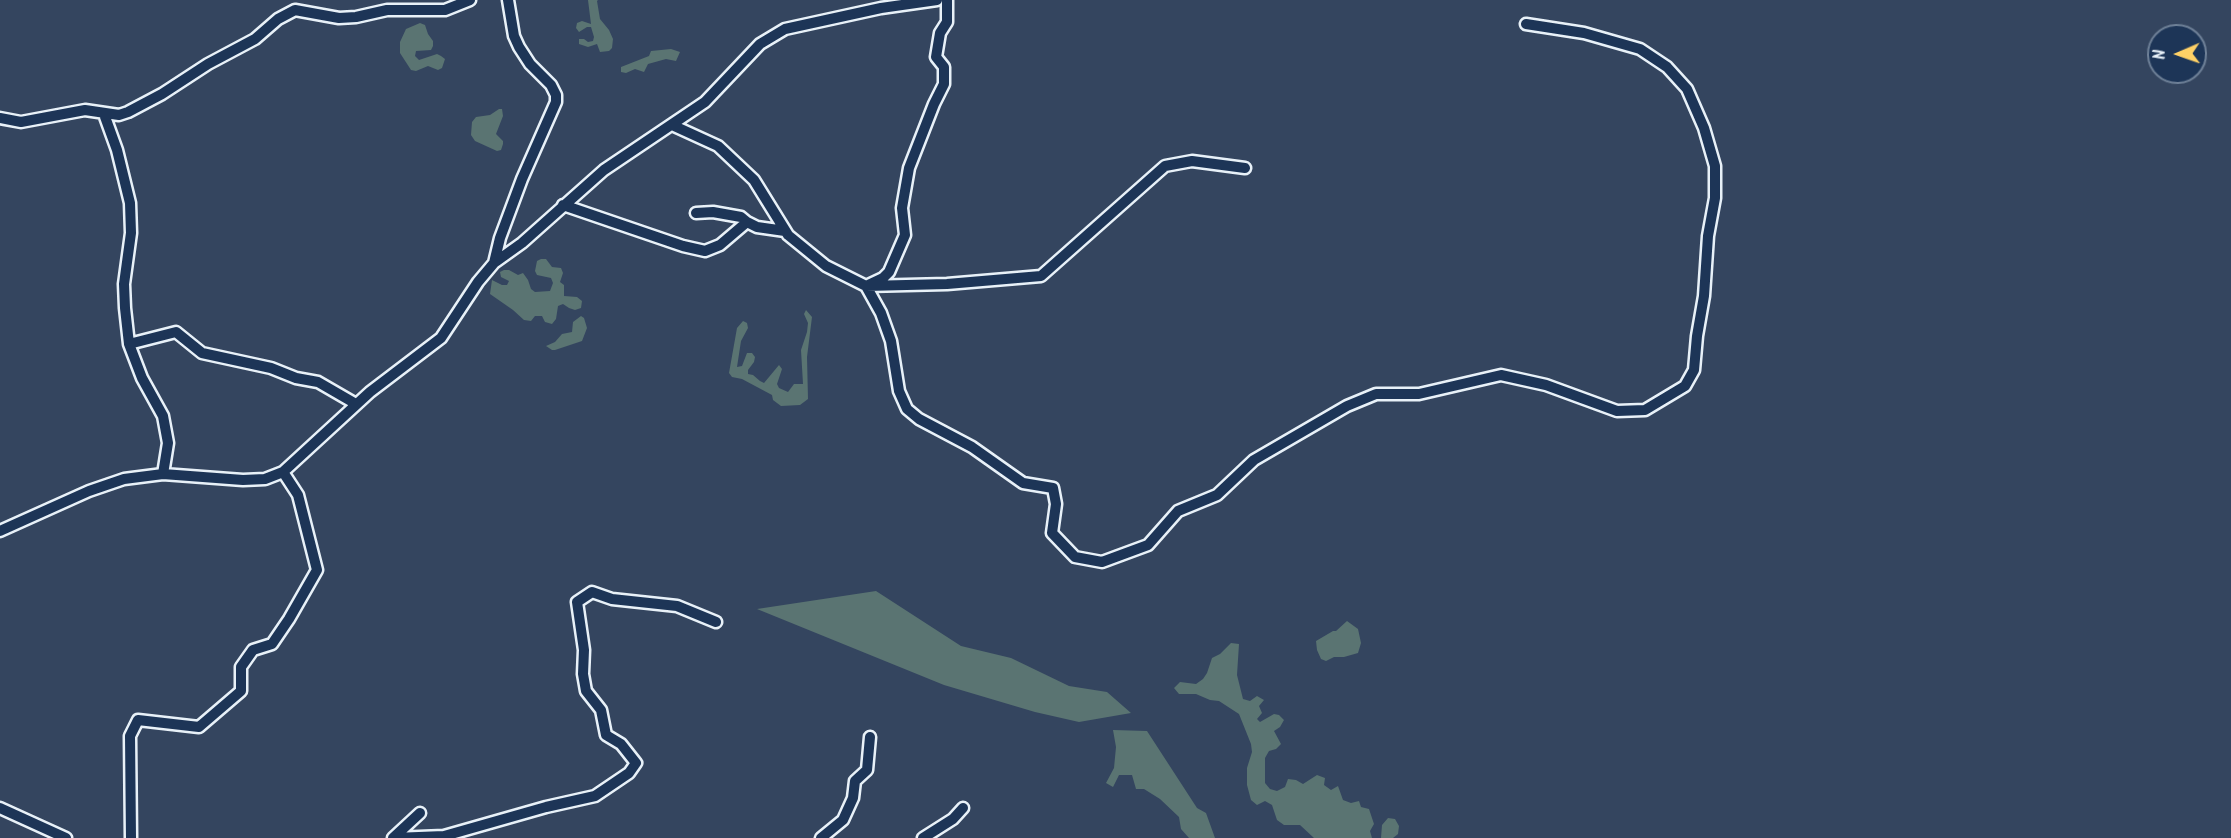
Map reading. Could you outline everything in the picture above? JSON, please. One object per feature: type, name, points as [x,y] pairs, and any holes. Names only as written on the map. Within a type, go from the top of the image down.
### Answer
[{"type":"street","points":[[0,118],[21,122],[86,110],[119,115],[128,112],[255,39],[290,11],[301,10],[339,18],[356,17],[387,10],[445,10],[470,0]]},
{"type":"street","points":[[494,263],[500,238],[522,179],[556,102],[556,95],[551,85],[530,64],[519,47],[514,36],[508,0]]},
{"type":"street","points":[[0,531],[89,491],[124,479],[163,474],[243,480],[265,479],[283,472],[356,404],[441,338],[478,282],[494,263],[522,243],[604,170],[705,102],[760,44],[784,29],[881,8],[937,0]]},
{"type":"street","points":[[866,286],[884,278],[889,272],[905,235],[902,208],[909,168],[944,84],[944,67],[936,57],[940,33],[947,22],[947,0]]},
{"type":"street","points":[[866,286],[881,313],[891,340],[898,391],[907,409],[919,419],[972,447],[1023,483],[1053,488],[1056,504],[1052,533],[1076,557],[1102,562],[1148,545],[1178,511],[1217,495],[1254,460],[1347,406],[1376,393],[1419,394],[1501,375],[1546,385],[1617,411],[1645,410],[1685,386],[1695,370],[1714,198],[1715,166],[1704,128],[1687,89],[1667,67],[1640,49],[1584,33],[1526,24]]},
{"type":"street","points":[[104,114],[117,150],[129,203],[131,233],[124,284],[129,344],[142,378],[163,417],[168,443],[163,474]]},
{"type":"street","points":[[672,125],[718,146],[754,180],[785,231],[826,266],[866,286],[947,284],[1041,276],[1165,166],[1192,161],[1245,168]]},
{"type":"street","points":[[562,205],[683,246],[705,251],[720,245],[747,222]]},
{"type":"street","points":[[696,213],[713,212],[741,218],[757,227],[785,231]]},
{"type":"street","points":[[129,344],[176,332],[202,353],[271,368],[296,378],[318,382],[356,404]]},
{"type":"street","points":[[131,838],[130,736],[138,720],[199,727],[241,691],[241,667],[253,650],[272,644],[317,570],[298,495],[283,472]]},
{"type":"street","points":[[394,838],[444,836],[595,796],[629,773],[636,763],[621,744],[606,735],[601,710],[586,691],[578,602],[592,592],[612,599],[677,606],[716,622]]},
{"type":"street","points":[[820,838],[843,820],[853,798],[855,781],[867,770],[870,737]]},
{"type":"street","points":[[0,808],[66,838]]},
{"type":"street","points":[[923,838],[953,819],[963,808]]},
{"type":"street","points":[[394,838],[420,813]]},
{"type":"green space","points":[[588,0],[598,0],[600,19],[613,39],[612,48],[609,51],[600,52],[597,44],[588,47],[579,44],[579,39],[588,42],[593,41],[594,37],[591,27],[579,32],[576,28],[577,23],[582,21],[591,24]]},
{"type":"green space","points":[[420,23],[425,25],[433,46],[431,50],[416,51],[415,56],[419,60],[437,54],[441,56],[445,59],[442,68],[438,70],[428,66],[416,71],[411,70],[400,53],[400,42],[406,29]]},
{"type":"green space","points":[[671,49],[680,52],[676,61],[666,59],[648,64],[644,72],[635,69],[626,73],[621,72],[621,67],[649,56],[651,51]]},
{"type":"green space","points":[[502,109],[503,116],[496,134],[503,144],[501,150],[497,151],[475,141],[471,135],[472,122],[476,117],[490,115]]},
{"type":"green space","points":[[546,259],[552,267],[561,268],[563,273],[560,282],[564,285],[564,296],[577,297],[582,301],[581,308],[575,310],[563,304],[558,306],[556,319],[552,324],[545,322],[542,316],[535,316],[531,321],[524,320],[490,294],[492,280],[507,285],[509,281],[501,277],[500,272],[504,270],[518,275],[523,273],[535,292],[550,291],[553,283],[551,278],[537,275],[535,271],[537,261]]},
{"type":"green space","points":[[806,310],[812,317],[807,357],[808,399],[800,405],[781,406],[773,400],[772,395],[742,379],[732,377],[729,373],[737,328],[743,321],[747,323],[748,328],[741,341],[737,367],[742,366],[747,353],[752,353],[755,357],[748,374],[764,383],[779,365],[782,369],[777,384],[779,388],[788,392],[794,384],[803,384],[801,350],[807,332],[808,323],[804,314]]},
{"type":"green space","points":[[581,316],[587,328],[582,341],[555,350],[546,346],[555,342],[562,334],[572,332],[573,322]]},
{"type":"green space","points":[[876,591],[961,646],[1011,658],[1069,686],[1107,692],[1131,713],[1079,722],[1035,712],[944,685],[757,609]]},
{"type":"green space","points":[[1347,621],[1358,629],[1361,643],[1358,653],[1334,657],[1326,661],[1321,659],[1316,641],[1336,631]]},
{"type":"green space","points":[[1231,643],[1239,644],[1237,675],[1243,699],[1250,701],[1257,696],[1264,700],[1259,706],[1262,713],[1257,719],[1260,722],[1274,714],[1284,720],[1274,731],[1281,744],[1269,751],[1265,758],[1265,783],[1270,789],[1277,791],[1285,787],[1288,779],[1303,784],[1317,775],[1325,778],[1324,785],[1331,790],[1338,786],[1343,800],[1351,803],[1359,801],[1361,807],[1369,809],[1374,824],[1370,831],[1372,838],[1314,838],[1300,825],[1284,825],[1277,820],[1272,805],[1265,801],[1257,805],[1251,800],[1247,785],[1247,768],[1252,752],[1251,744],[1239,714],[1219,701],[1196,694],[1179,694],[1174,688],[1180,682],[1196,684],[1203,679],[1212,658],[1220,654]]},
{"type":"green space","points":[[1113,730],[1147,731],[1197,808],[1206,813],[1215,838],[1189,838],[1181,829],[1179,817],[1160,799],[1144,789],[1136,789],[1132,775],[1119,775],[1113,787],[1106,783],[1114,768],[1116,747]]},
{"type":"green space","points":[[1388,818],[1395,819],[1399,826],[1398,834],[1393,838],[1381,838],[1382,825]]}]
